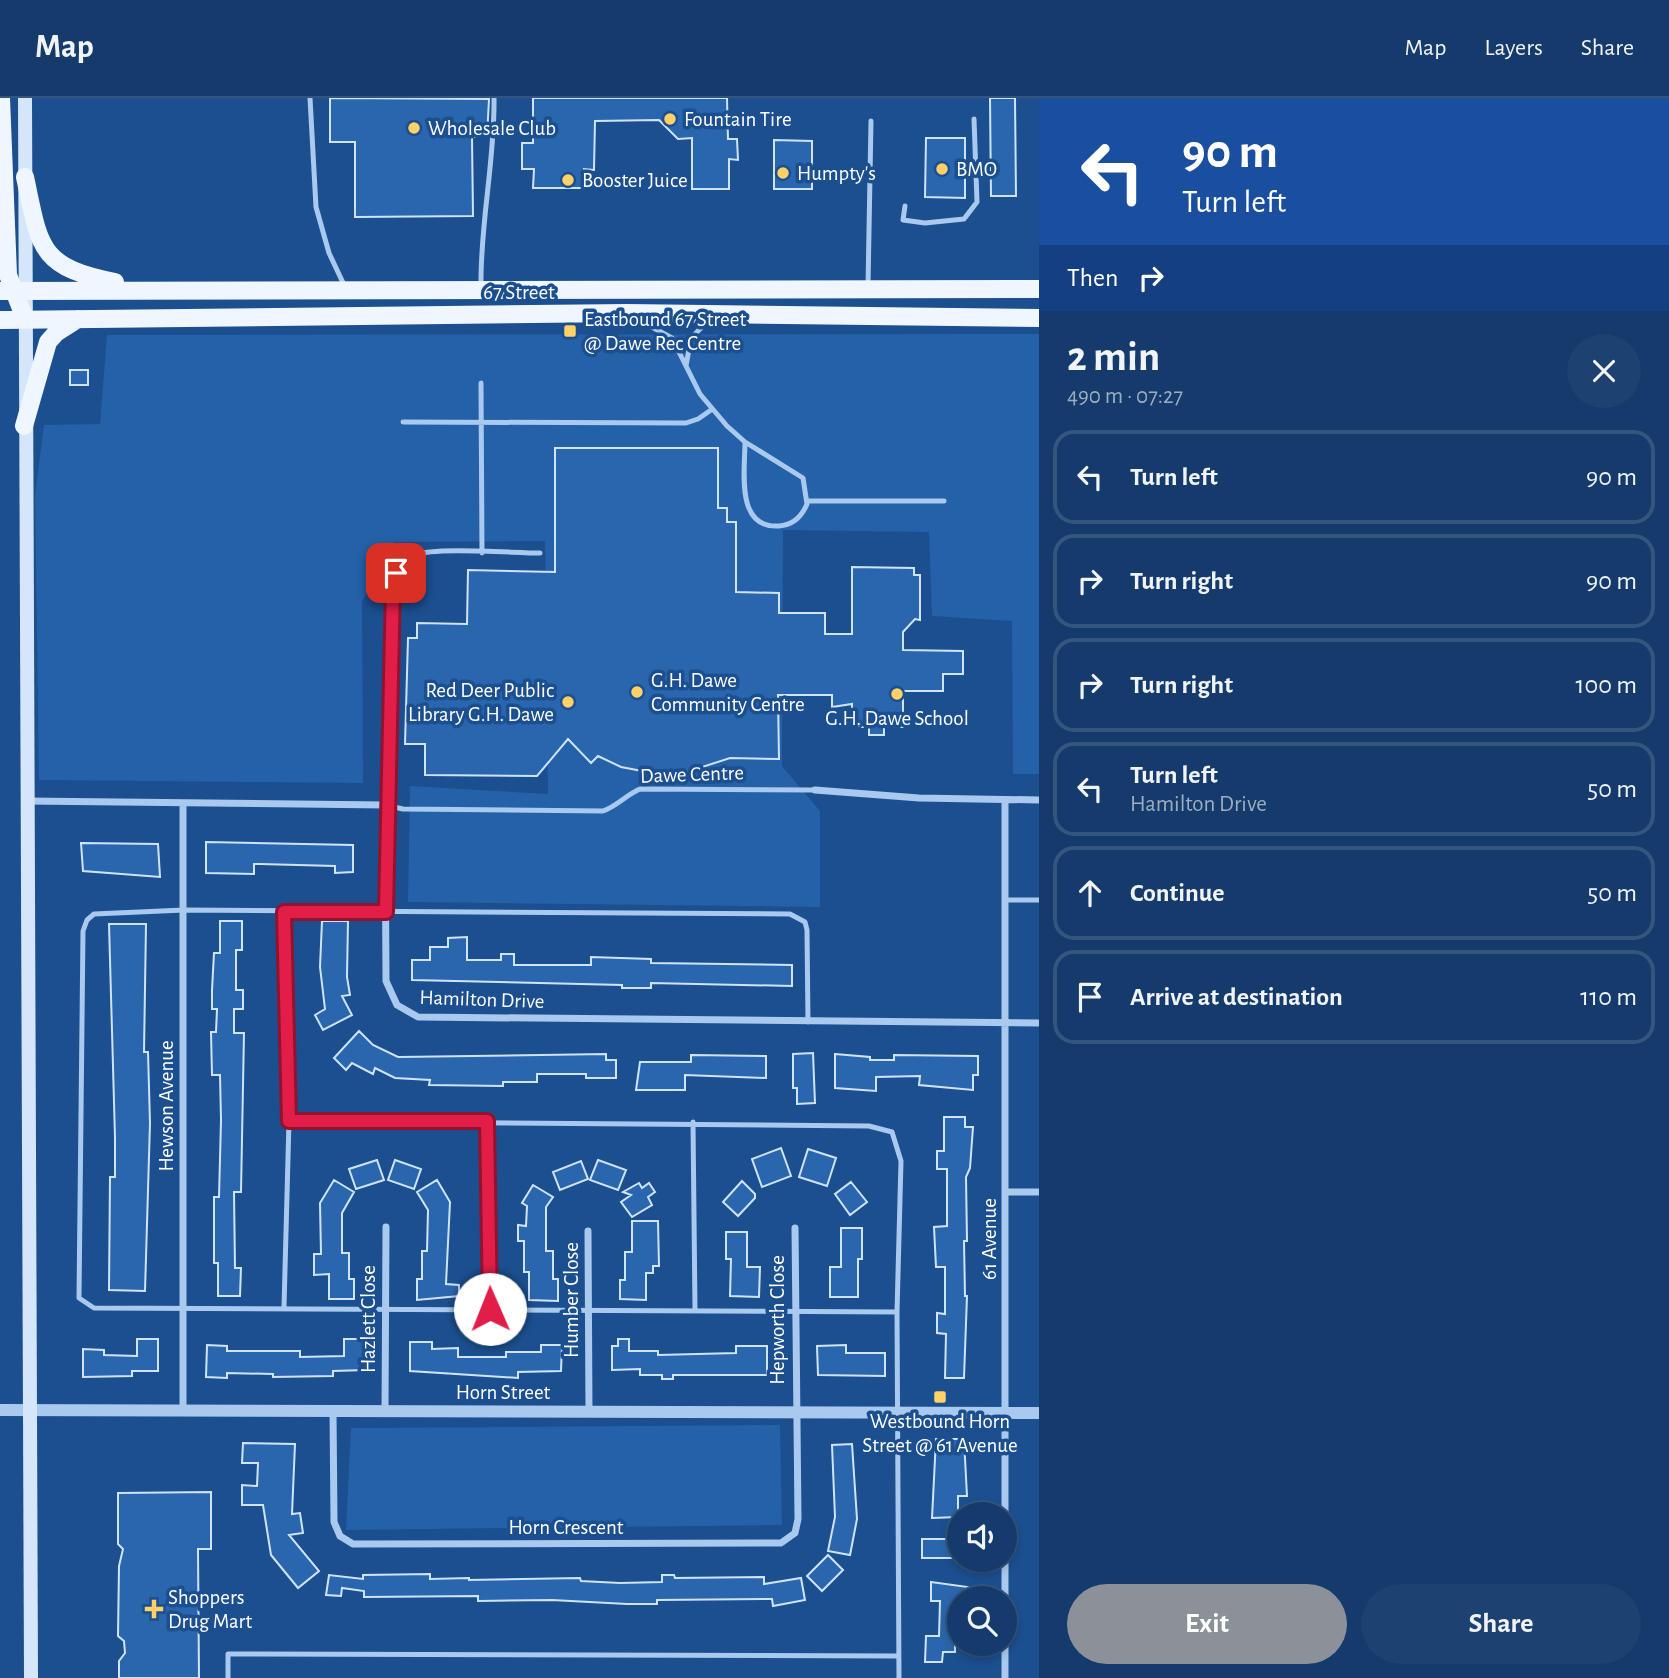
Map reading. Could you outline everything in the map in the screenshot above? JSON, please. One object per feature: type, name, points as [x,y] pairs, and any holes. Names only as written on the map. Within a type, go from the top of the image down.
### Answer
[{"type":"main road","points":[[1,98],[8,275],[12,291],[26,319],[26,801],[32,1410],[30,1678]]},
{"type":"main road","points":[[12,291],[25,177],[25,98]]},
{"type":"main road","points":[[25,177],[34,221],[47,253],[72,271],[149,289]]},
{"type":"main road","name":"67 Street","points":[[12,291],[1039,289]]},
{"type":"main road","name":"67 Street","points":[[0,320],[627,313],[1039,318]]},
{"type":"main road","points":[[24,426],[48,342],[56,332],[79,318]]},
{"type":"street","name":"Dawe Centre","points":[[815,790],[919,798],[1039,800]]},
{"type":"street","name":"61 Avenue","points":[[1005,800],[1005,1678]]},
{"type":"street","points":[[26,801],[386,805]]},
{"type":"street","name":"Hewson Avenue","points":[[183,803],[183,1410]]},
{"type":"street","name":"Hamilton Drive","points":[[386,805],[388,989],[403,1011],[418,1017],[1039,1023]]},
{"type":"street","points":[[1006,1192],[1039,1192]]},
{"type":"street","name":"Hazlett Close","points":[[386,1227],[386,1411]]},
{"type":"street","name":"Hepworth Close","points":[[794,1228],[795,1412]]},
{"type":"street","name":"Humber Close","points":[[588,1231],[589,1412]]},
{"type":"street","name":"Horn Street","points":[[0,1410],[1039,1413]]},
{"type":"street","name":"Horn Crescent","points":[[333,1411],[333,1516],[336,1530],[346,1541],[353,1544],[781,1544],[792,1537],[797,1527],[795,1412]]},
{"type":"lane","points":[[310,98],[316,207],[329,253],[346,289]]},
{"type":"lane","points":[[481,289],[483,212],[495,141],[494,98]]},
{"type":"lane","points":[[905,206],[903,220],[925,223],[964,219],[977,202],[974,119]]},
{"type":"lane","points":[[868,289],[871,121]]},
{"type":"lane","points":[[627,313],[665,332],[711,410],[745,442],[798,472],[806,484],[807,501],[804,511],[790,524],[769,526],[752,515],[745,499],[745,442]]},
{"type":"lane","points":[[686,366],[691,338],[716,314]]},
{"type":"lane","points":[[481,383],[482,553]]},
{"type":"lane","points":[[403,422],[686,423],[711,410]]},
{"type":"lane","points":[[807,501],[944,501]]},
{"type":"lane","points":[[386,805],[393,585],[396,573],[404,562],[428,552],[541,553]]},
{"type":"lane","name":"Dawe Centre","points":[[386,805],[403,809],[603,811],[616,806],[627,795],[640,789],[815,790]]},
{"type":"lane","points":[[1005,900],[1039,900]]},
{"type":"lane","points":[[808,1022],[807,930],[805,922],[790,914],[104,911],[87,920],[83,931],[79,1298],[94,1308],[897,1312]]},
{"type":"lane","points":[[284,912],[289,1121],[284,1307]]},
{"type":"lane","points":[[289,1121],[693,1122],[869,1126],[892,1132],[901,1161],[897,1312],[900,1412],[900,1678]]},
{"type":"lane","points":[[487,1121],[490,1309]]},
{"type":"lane","points":[[693,1122],[695,1310]]},
{"type":"lane","points":[[228,1678],[229,1654],[900,1656]]},
{"type":"shaded area","points":[[1039,334],[1039,774],[1013,774],[1012,621],[932,616],[929,532],[783,530],[782,766],[820,811],[820,907],[408,902],[410,786],[548,794],[545,541],[394,542],[362,602],[363,783],[39,780],[35,496],[44,425],[100,424],[107,335]]},
{"type":"shaded area","points":[[780,1425],[782,1525],[346,1530],[351,1428]]},
{"type":"building","points":[[330,98],[489,99],[487,137],[472,137],[473,216],[355,217],[355,142],[330,142]]},
{"type":"building","points":[[533,98],[727,98],[728,139],[737,139],[738,160],[729,159],[729,189],[692,189],[692,138],[678,139],[659,120],[595,121],[594,170],[584,169],[584,188],[533,188],[534,169],[522,169],[522,143],[533,143]]},
{"type":"building","points":[[990,98],[1015,98],[1016,196],[991,196]]},
{"type":"building","points":[[926,138],[965,138],[965,198],[925,197]]},
{"type":"building","points":[[774,140],[812,141],[812,189],[774,189]]},
{"type":"building","points":[[70,370],[88,370],[88,385],[70,385]]},
{"type":"building","points":[[555,448],[718,448],[718,508],[727,508],[727,522],[736,522],[736,592],[779,593],[779,613],[825,613],[825,634],[852,634],[852,567],[914,568],[914,575],[920,575],[920,620],[915,619],[903,632],[903,650],[963,651],[963,674],[943,674],[943,691],[903,691],[903,727],[884,727],[884,735],[869,735],[869,727],[852,727],[852,704],[832,707],[832,695],[778,695],[779,759],[730,758],[687,772],[658,774],[621,767],[598,756],[591,763],[568,739],[537,776],[425,775],[425,744],[405,744],[408,638],[417,638],[417,623],[467,624],[468,570],[555,572]]},
{"type":"building","points":[[206,842],[353,845],[353,872],[335,873],[335,866],[254,864],[254,874],[206,873]]},
{"type":"building","points":[[81,843],[158,844],[160,877],[83,871]]},
{"type":"building","points":[[220,921],[242,921],[242,950],[236,950],[236,990],[243,990],[243,1009],[234,1009],[234,1033],[244,1033],[241,1192],[234,1192],[235,1268],[241,1268],[240,1296],[218,1296],[218,1263],[214,1263],[214,1197],[219,1197],[221,1120],[220,1075],[212,1075],[211,1032],[216,1032],[217,1009],[212,1009],[212,990],[214,953],[220,953]]},
{"type":"building","points":[[322,921],[348,921],[347,977],[350,995],[342,996],[352,1015],[323,1030],[315,1015],[325,1009],[320,967]]},
{"type":"building","points":[[109,924],[146,924],[144,1052],[148,1052],[150,1123],[145,1291],[109,1290],[110,1177],[115,1177],[115,1138]]},
{"type":"building","points":[[467,937],[467,960],[501,960],[501,954],[514,954],[514,965],[591,965],[591,957],[651,959],[651,963],[792,965],[792,986],[651,983],[651,988],[622,988],[622,985],[412,980],[412,960],[430,960],[430,947],[448,947],[448,938]]},
{"type":"building","points":[[359,1031],[373,1045],[398,1057],[606,1054],[606,1060],[616,1060],[616,1078],[586,1078],[586,1074],[537,1074],[537,1082],[503,1082],[503,1086],[429,1085],[430,1080],[395,1078],[375,1068],[373,1074],[352,1063],[346,1070],[334,1058]]},
{"type":"building","points":[[813,1053],[815,1103],[797,1104],[797,1088],[793,1088],[793,1054]]},
{"type":"building","points":[[835,1054],[870,1057],[870,1060],[894,1060],[894,1055],[978,1056],[978,1075],[973,1075],[973,1090],[919,1085],[920,1076],[876,1077],[876,1091],[835,1088]]},
{"type":"building","points":[[691,1055],[766,1056],[766,1078],[685,1075],[685,1090],[636,1090],[640,1062],[691,1062]]},
{"type":"building","points":[[944,1117],[965,1117],[965,1127],[973,1127],[970,1168],[966,1177],[967,1241],[964,1241],[967,1296],[964,1378],[945,1378],[946,1334],[937,1333],[937,1313],[945,1314],[945,1267],[936,1267],[934,1227],[947,1226],[947,1169],[937,1169],[937,1151],[944,1151]]},
{"type":"building","points":[[781,1148],[791,1176],[762,1187],[752,1159]]},
{"type":"building","points":[[808,1149],[836,1158],[827,1186],[799,1177]]},
{"type":"building","points":[[377,1160],[384,1180],[356,1189],[349,1169]]},
{"type":"building","points":[[395,1160],[421,1169],[414,1189],[388,1180]]},
{"type":"building","points":[[598,1160],[626,1170],[618,1190],[590,1180]]},
{"type":"building","points":[[581,1161],[588,1179],[560,1190],[553,1172]]},
{"type":"building","points":[[334,1180],[354,1192],[342,1213],[342,1253],[349,1253],[349,1279],[354,1279],[354,1299],[329,1299],[329,1274],[314,1275],[314,1254],[321,1254],[320,1203]]},
{"type":"building","points":[[437,1180],[450,1202],[446,1284],[459,1285],[459,1296],[417,1300],[417,1279],[422,1279],[422,1251],[427,1251],[428,1210],[417,1192]]},
{"type":"building","points":[[742,1181],[755,1194],[755,1198],[738,1216],[723,1202]]},
{"type":"building","points":[[851,1182],[867,1202],[850,1215],[835,1194]]},
{"type":"building","points":[[639,1183],[642,1188],[649,1183],[655,1192],[648,1197],[652,1205],[632,1217],[621,1202],[631,1195],[623,1192]]},
{"type":"building","points":[[533,1185],[553,1197],[546,1207],[546,1251],[553,1251],[553,1279],[558,1279],[558,1301],[529,1300],[529,1272],[524,1272],[524,1241],[518,1241],[518,1225],[526,1226],[527,1206],[522,1203]]},
{"type":"building","points":[[632,1221],[658,1221],[659,1266],[653,1266],[653,1273],[646,1273],[646,1300],[620,1299],[620,1280],[625,1280],[625,1252],[632,1252]]},
{"type":"building","points":[[841,1228],[862,1228],[862,1259],[858,1259],[858,1297],[830,1297],[830,1267],[841,1267]]},
{"type":"building","points":[[726,1232],[747,1232],[747,1267],[760,1267],[759,1297],[730,1296],[731,1259],[726,1259]]},
{"type":"building","points":[[137,1339],[158,1339],[158,1371],[132,1371],[132,1376],[83,1377],[83,1349],[104,1350],[104,1355],[137,1356]]},
{"type":"building","points":[[344,1339],[366,1339],[366,1370],[333,1371],[333,1376],[273,1377],[273,1374],[227,1373],[227,1378],[206,1377],[207,1345],[227,1346],[227,1351],[300,1351],[300,1357],[344,1356]]},
{"type":"building","points":[[618,1339],[629,1339],[629,1351],[658,1351],[658,1355],[736,1353],[736,1346],[767,1346],[767,1375],[673,1375],[673,1379],[662,1379],[662,1375],[640,1375],[640,1369],[612,1370],[612,1346],[618,1346]]},
{"type":"building","points":[[410,1342],[432,1342],[432,1349],[458,1348],[458,1357],[506,1357],[506,1352],[541,1352],[541,1345],[562,1345],[561,1371],[518,1372],[518,1378],[410,1371]]},
{"type":"building","points":[[846,1345],[846,1353],[885,1353],[885,1376],[818,1375],[817,1346]]},
{"type":"building","points":[[936,1439],[964,1439],[967,1496],[958,1496],[958,1502],[947,1502],[947,1517],[932,1518]]},
{"type":"building","points":[[243,1443],[295,1444],[292,1514],[300,1513],[303,1533],[289,1535],[319,1571],[298,1588],[271,1555],[263,1505],[242,1505],[242,1485],[257,1486],[258,1463],[242,1463]]},
{"type":"building","points":[[852,1444],[857,1519],[850,1555],[828,1551],[835,1517],[832,1445]]},
{"type":"building","points":[[211,1492],[211,1549],[198,1549],[199,1678],[119,1678],[119,1661],[125,1653],[124,1641],[118,1636],[119,1566],[123,1549],[118,1544],[118,1493]]},
{"type":"building","points":[[922,1539],[947,1539],[947,1558],[922,1558]]},
{"type":"building","points":[[828,1555],[843,1570],[822,1591],[807,1576]]},
{"type":"building","points":[[430,1574],[430,1579],[580,1578],[581,1581],[620,1583],[662,1582],[662,1575],[674,1575],[675,1578],[764,1577],[764,1584],[801,1578],[805,1600],[773,1606],[772,1599],[657,1600],[657,1604],[552,1600],[478,1601],[478,1596],[364,1597],[364,1591],[342,1588],[341,1596],[326,1595],[329,1575],[363,1579],[363,1575]]},
{"type":"building","points":[[931,1582],[961,1586],[947,1586],[947,1652],[943,1652],[942,1662],[925,1662],[926,1636],[939,1636],[940,1601],[931,1601]]},
{"type":"place","name":"Fountain Tire","points":[[670,119]]},
{"type":"place","name":"Wholesale Club","points":[[414,128]]},
{"type":"place","name":"BMO","points":[[942,169]]},
{"type":"place","name":"Humpty's","points":[[783,173]]},
{"type":"place","name":"Booster Juice","points":[[568,180]]},
{"type":"place","name":"Eastbound 67 Street @ Dawe Rec Centre","points":[[570,331]]},
{"type":"place","name":"G.H. Dawe Community Centre","points":[[637,692]]},
{"type":"place","name":"G.H. Dawe School","points":[[897,694]]},
{"type":"place","name":"Red Deer Public Library G.H. Dawe","points":[[568,702]]},
{"type":"place","name":"Westbound Horn Street @ 61 Avenue","points":[[940,1397]]},
{"type":"place","name":"Shoppers Drug Mart","points":[[154,1609]]},
{"type":"route","points":[[396,573],[393,585],[386,805],[386,912],[284,912],[289,1121],[487,1121],[490,1309]]}]
